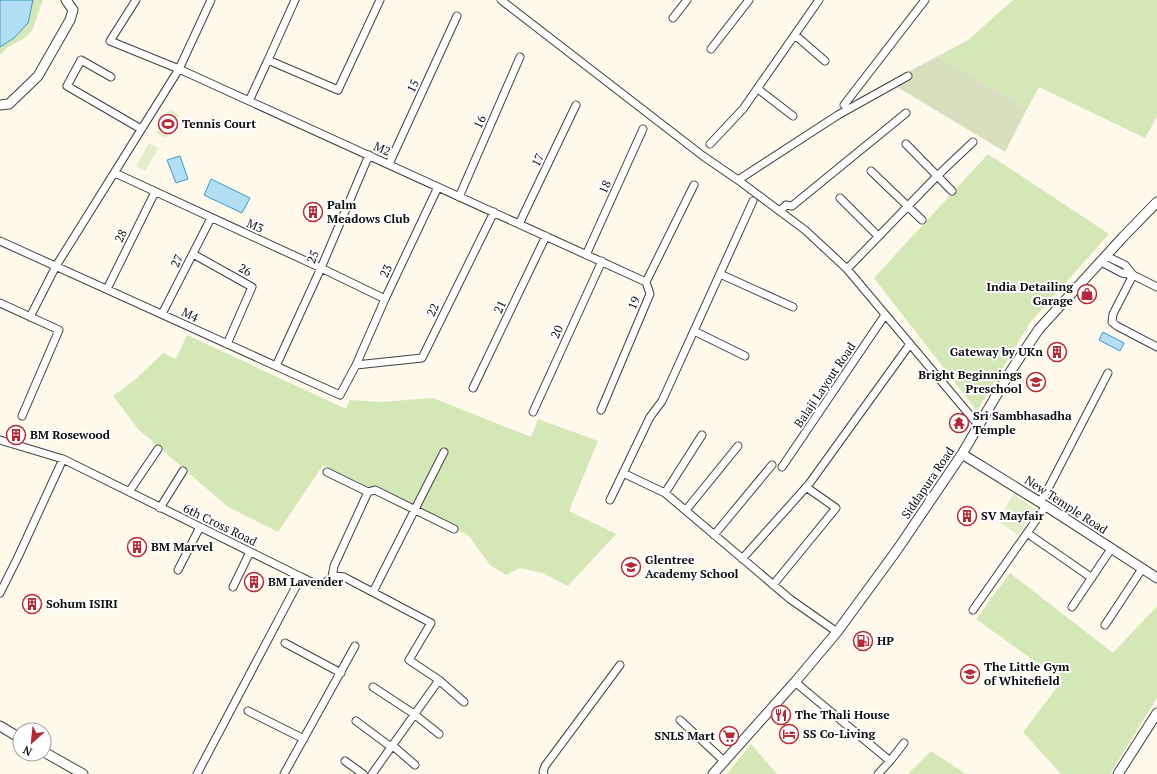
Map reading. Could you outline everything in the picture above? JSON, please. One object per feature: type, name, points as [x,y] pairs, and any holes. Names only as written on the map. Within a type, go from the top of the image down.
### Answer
[{"type":"street","points":[[0,105],[9,104],[38,76],[70,20],[73,10],[66,0]]},
{"type":"street","name":"M2","points":[[136,0],[110,41],[179,69],[646,282]]},
{"type":"street","points":[[30,317],[56,266],[179,69],[211,0]]},
{"type":"street","points":[[249,101],[295,0]]},
{"type":"street","points":[[268,60],[338,90],[380,0]]},
{"type":"street","points":[[501,0],[703,156],[805,230],[847,269],[979,426]]},
{"type":"street","points":[[674,18],[688,0]]},
{"type":"street","points":[[711,49],[749,0]]},
{"type":"street","points":[[710,144],[743,109],[819,0]]},
{"type":"street","points":[[844,105],[925,0]]},
{"type":"street","name":"15","points":[[389,164],[457,16]]},
{"type":"street","points":[[795,35],[825,61]]},
{"type":"street","name":"16","points":[[459,197],[520,57]]},
{"type":"street","points":[[112,77],[81,60],[67,86],[141,129]]},
{"type":"street","points":[[738,180],[838,115],[908,76]]},
{"type":"street","points":[[758,89],[793,116]]},
{"type":"street","name":"17","points":[[519,224],[576,105]]},
{"type":"street","points":[[780,211],[786,205],[792,206],[906,113]]},
{"type":"street","name":"18","points":[[586,254],[643,130]]},
{"type":"street","points":[[847,269],[937,176],[973,142]]},
{"type":"street","points":[[906,144],[952,191]]},
{"type":"street","name":"25","points":[[276,366],[321,268],[369,155]]},
{"type":"street","points":[[872,171],[922,220]]},
{"type":"street","name":"M3","points":[[115,173],[321,268],[385,300]]},
{"type":"street","name":"19","points":[[601,410],[650,294],[646,282],[694,185]]},
{"type":"street","name":"23","points":[[356,365],[438,187]]},
{"type":"street","name":"28","points":[[107,289],[155,192]]},
{"type":"street","points":[[840,198],[878,236]]},
{"type":"street","points":[[610,500],[650,417],[662,401],[754,201]]},
{"type":"street","name":"Siddapura Road","points":[[713,774],[795,682],[837,632],[897,550],[962,454],[1010,372],[1040,329],[1157,202]]},
{"type":"street","points":[[788,218],[793,211],[792,206]]},
{"type":"street","name":"22","points":[[356,365],[422,358],[494,212]]},
{"type":"street","name":"27","points":[[162,314],[211,218]]},
{"type":"street","name":"21","points":[[474,388],[546,236]]},
{"type":"street","name":"M4","points":[[0,241],[340,395],[356,365]]},
{"type":"street","name":"26","points":[[193,254],[252,287],[227,344]]},
{"type":"street","points":[[1103,259],[1125,265],[1133,275],[1157,287]]},
{"type":"street","name":"20","points":[[533,412],[602,261]]},
{"type":"street","points":[[720,274],[793,307]]},
{"type":"street","points":[[1133,275],[1113,314],[1112,322],[1157,347]]},
{"type":"street","points":[[0,303],[59,330],[22,416]]},
{"type":"street","name":"Balaji Layout Road","points":[[782,467],[885,315]]},
{"type":"street","points":[[694,331],[744,356]]},
{"type":"street","points":[[742,559],[806,487],[910,344]]},
{"type":"street","points":[[973,610],[1027,533],[1108,373]]},
{"type":"street","points":[[664,493],[702,435]]},
{"type":"street","name":"6th Cross Road","points":[[0,440],[63,459],[315,583],[322,584],[332,577]]},
{"type":"street","points":[[686,510],[738,446]]},
{"type":"street","points":[[129,492],[158,449]]},
{"type":"street","points":[[373,592],[444,452]]},
{"type":"street","name":"New Temple Road","points":[[962,454],[1043,504],[1157,578]]},
{"type":"street","points":[[0,593],[63,459]]},
{"type":"street","points":[[714,535],[772,465]]},
{"type":"street","points":[[160,508],[183,471]]},
{"type":"street","points":[[327,472],[368,492],[375,490],[454,529]]},
{"type":"street","points":[[623,473],[664,493],[686,510],[772,585],[837,632]]},
{"type":"street","points":[[772,585],[836,508],[806,487]]},
{"type":"street","points":[[368,492],[334,566],[332,577],[344,577],[431,623],[409,660],[439,680],[464,702]]},
{"type":"street","points":[[178,570],[200,527]]},
{"type":"street","points":[[1027,533],[1092,578]]},
{"type":"street","points":[[1072,607],[1112,549]]},
{"type":"street","points":[[233,587],[250,552]]},
{"type":"street","points":[[1105,625],[1142,569]]},
{"type":"street","points":[[197,774],[301,577]]},
{"type":"street","points":[[285,643],[340,673]]},
{"type":"street","points":[[284,774],[355,646]]},
{"type":"street","points":[[544,774],[543,772],[545,766],[620,665]]},
{"type":"street","points":[[372,774],[439,680]]},
{"type":"street","points":[[795,682],[890,761]]},
{"type":"street","points":[[373,687],[414,714],[439,734]]},
{"type":"street","points":[[248,711],[304,739]]},
{"type":"street","points":[[1118,774],[1157,713]]},
{"type":"street","points":[[680,720],[724,761]]},
{"type":"street","points":[[356,721],[392,746],[415,765]]},
{"type":"street","points":[[0,726],[12,733]]},
{"type":"street","points":[[878,774],[904,743]]},
{"type":"street","points":[[52,757],[83,774]]},
{"type":"street","points":[[345,761],[363,774]]},
{"type":"green space","points":[[0,0],[43,0],[32,31],[23,39],[8,47],[0,55]]},
{"type":"green space","points":[[1013,0],[1157,0],[1157,117],[1145,138],[1039,87],[1027,109],[938,56],[968,40]]},
{"type":"green space","points":[[938,56],[1027,109],[1005,152],[889,82]]},
{"type":"green space","name":"Tennis Court","points":[[170,109],[179,115],[166,138],[156,133]]},
{"type":"green space","name":"Tennis Court","points":[[149,143],[159,148],[145,171],[136,166]]},
{"type":"green space","points":[[988,154],[1109,234],[1029,324],[977,411],[874,278]]},
{"type":"green space","points":[[187,335],[346,409],[350,400],[381,402],[433,398],[531,437],[538,419],[598,441],[569,511],[616,534],[568,586],[543,573],[520,568],[506,575],[490,565],[468,535],[323,465],[278,532],[228,507],[138,429],[113,396],[137,378],[163,353],[176,359]]},
{"type":"green space","points":[[1013,494],[1035,509],[1018,535],[998,521]]},
{"type":"green space","points":[[1010,573],[1113,653],[1157,606],[1157,698],[1110,774],[1061,774],[1023,732],[1062,681],[976,619]]},
{"type":"green space","points":[[751,744],[777,774],[727,774]]},
{"type":"green space","points":[[931,751],[966,774],[908,774]]},
{"type":"water","points":[[0,0],[33,0],[28,23],[14,38],[0,47]]},
{"type":"water","points":[[180,156],[188,179],[176,183],[167,160]]},
{"type":"water","points":[[211,179],[250,198],[242,213],[204,195]]},
{"type":"water","points":[[1103,332],[1124,343],[1120,351],[1099,340]]},
{"type":"place","name":"Tennis Court","points":[[168,124]]},
{"type":"place","name":"Palm Meadows Club","points":[[313,212]]},
{"type":"place","name":"India Detailing Garage","points":[[1087,294]]},
{"type":"place","name":"Gateway by UKn","points":[[1057,352]]},
{"type":"place","name":"Bright Beginnings Preschool","points":[[1036,382]]},
{"type":"place","name":"Sri Sambhasadha Temple","points":[[959,423]]},
{"type":"place","name":"BM Rosewood","points":[[16,435]]},
{"type":"place","name":"SV Mayfair","points":[[967,516]]},
{"type":"place","name":"BM Marvel","points":[[137,547]]},
{"type":"place","name":"Glentree Academy School","points":[[631,567]]},
{"type":"place","name":"BM Lavender","points":[[254,582]]},
{"type":"place","name":"Sohum ISIRI","points":[[32,604]]},
{"type":"place","name":"HP","points":[[863,641]]},
{"type":"place","name":"The Little Gym of Whitefield","points":[[970,674]]},
{"type":"place","name":"The Thali House","points":[[781,715]]},
{"type":"place","name":"SS Co-Living","points":[[789,734]]},
{"type":"place","name":"SNLS Mart","points":[[729,736]]}]
